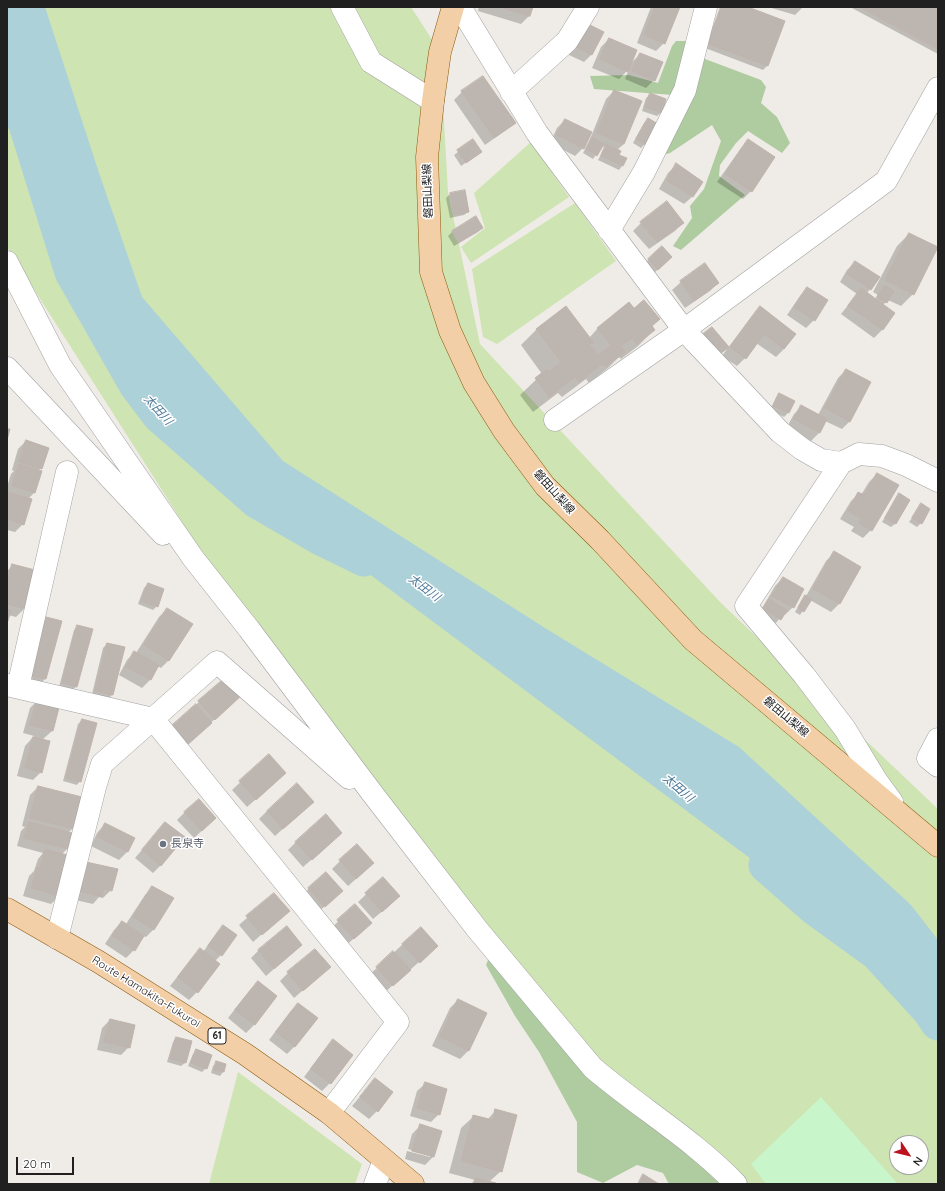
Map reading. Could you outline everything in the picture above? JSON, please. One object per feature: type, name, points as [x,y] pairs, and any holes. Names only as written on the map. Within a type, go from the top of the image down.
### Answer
[{"type":"main road","name":"磐田山梨線","points":[[453,7],[440,52],[432,101],[427,157],[432,272],[450,330],[474,383],[504,431],[545,486],[600,540],[693,640],[938,846]]},
{"type":"main road","name":"Route Hamakita-Fukuroi","points":[[7,909],[105,966],[245,1054],[329,1113],[413,1184]]},
{"type":"street","points":[[342,7],[371,62],[432,101]]},
{"type":"street","points":[[460,7],[537,133],[684,330],[780,432],[802,449],[822,460],[841,463]]},
{"type":"street","points":[[511,92],[567,41],[588,7]]},
{"type":"street","points":[[609,230],[644,172],[685,90],[706,7]]},
{"type":"street","points":[[555,420],[684,330],[886,181],[938,88]]},
{"type":"street","points":[[7,262],[60,365],[193,558],[249,629],[476,929],[593,1068],[616,1088],[707,1156],[736,1184]]},
{"type":"street","points":[[7,368],[174,546],[193,558]]},
{"type":"street","points":[[898,811],[876,780],[845,729],[804,674],[746,606],[841,463],[859,454],[882,456],[906,465],[938,481]]},
{"type":"street","points":[[67,472],[13,686],[153,719],[398,1022],[329,1113]]},
{"type":"street","points":[[57,938],[95,786],[102,764],[217,662],[385,809]]},
{"type":"street","points":[[938,739],[928,758],[938,766]]},
{"type":"street","points":[[375,1184],[384,1160]]},
{"type":"green space","points":[[7,7],[411,7],[440,52],[448,192],[480,344],[721,603],[938,809],[938,1184],[736,1184],[584,1057],[260,644],[7,247]]},
{"type":"green space","points":[[676,41],[685,41],[705,59],[761,80],[766,87],[761,103],[777,117],[790,143],[782,153],[748,131],[736,143],[720,165],[719,176],[745,195],[681,250],[673,246],[692,218],[690,206],[704,189],[721,141],[712,125],[670,153],[644,160],[673,95],[594,89],[590,76],[629,75],[658,83],[672,46]]},
{"type":"green space","points":[[531,142],[569,197],[471,263],[461,247],[485,228],[474,193]]},
{"type":"green space","points":[[575,203],[616,261],[497,344],[483,337],[472,269]]},
{"type":"green space","points":[[490,955],[548,1022],[732,1184],[669,1184],[663,1173],[637,1165],[603,1183],[577,1172],[577,1122],[539,1052],[515,1016],[486,965]]},
{"type":"green space","points":[[238,1072],[362,1164],[355,1184],[209,1184]]},
{"type":"green space","points":[[821,1097],[898,1184],[766,1184],[751,1164]]},
{"type":"water","points":[[7,7],[45,7],[99,173],[142,297],[283,461],[545,628],[739,747],[911,905],[938,940],[938,1034],[877,953],[321,538],[210,460],[137,386],[72,272],[24,118],[12,110],[7,98]]},
{"type":"building","points":[[500,7],[533,7],[530,16]]},
{"type":"building","points":[[655,7],[680,7],[665,44],[644,35]]},
{"type":"building","points":[[722,7],[748,7],[785,21],[768,66],[708,44]]},
{"type":"building","points":[[860,7],[938,7],[938,49]]},
{"type":"building","points":[[588,24],[604,32],[592,55],[576,47]]},
{"type":"building","points":[[609,38],[637,50],[628,72],[600,59]]},
{"type":"building","points":[[640,53],[663,62],[655,81],[632,71]]},
{"type":"building","points":[[483,76],[516,123],[494,138],[461,91]]},
{"type":"building","points":[[614,90],[642,101],[624,144],[597,133]]},
{"type":"building","points":[[650,93],[666,99],[662,113],[645,107]]},
{"type":"building","points":[[648,118],[658,124],[646,145],[636,139]]},
{"type":"building","points":[[565,119],[592,132],[584,149],[557,135]]},
{"type":"building","points":[[592,137],[604,144],[597,156],[586,149]]},
{"type":"building","points":[[473,139],[482,152],[466,163],[457,150]]},
{"type":"building","points":[[748,139],[775,157],[752,192],[725,174]]},
{"type":"building","points":[[606,144],[621,151],[619,155],[627,158],[623,166],[601,156]]},
{"type":"building","points":[[676,163],[703,182],[693,197],[667,181]]},
{"type":"building","points":[[465,190],[469,212],[454,215],[450,193]]},
{"type":"building","points":[[667,201],[684,223],[657,242],[640,222]]},
{"type":"building","points":[[476,216],[483,228],[458,243],[452,231]]},
{"type":"building","points":[[909,233],[938,247],[914,295],[885,280]]},
{"type":"building","points":[[662,246],[672,257],[658,270],[648,259]]},
{"type":"building","points":[[855,261],[880,277],[871,290],[847,274]]},
{"type":"building","points":[[705,263],[719,283],[694,301],[680,281]]},
{"type":"building","points":[[885,285],[894,291],[887,303],[877,297]]},
{"type":"building","points":[[807,287],[828,300],[815,321],[794,307]]},
{"type":"building","points":[[861,288],[895,313],[883,330],[848,306]]},
{"type":"building","points":[[644,300],[660,319],[652,326],[655,330],[637,344],[632,338],[621,346],[625,352],[605,367],[602,364],[579,382],[575,377],[549,397],[535,378],[547,369],[549,372],[561,362],[536,329],[566,306],[594,343],[589,344],[598,355],[611,345],[597,328],[629,302],[634,308]]},
{"type":"building","points":[[760,306],[796,334],[784,349],[764,334],[746,359],[730,347]]},
{"type":"building","points":[[712,327],[729,347],[720,354],[703,334]]},
{"type":"building","points":[[846,369],[871,382],[850,422],[825,408]]},
{"type":"building","points":[[779,393],[795,401],[789,413],[773,406]]},
{"type":"building","points":[[801,405],[827,419],[820,433],[794,419]]},
{"type":"building","points":[[7,429],[10,429],[7,440]]},
{"type":"building","points":[[26,440],[49,448],[42,469],[19,462]]},
{"type":"building","points":[[19,464],[42,471],[35,493],[12,486]]},
{"type":"building","points":[[877,473],[899,485],[872,531],[859,523],[861,518],[848,511],[858,492],[864,495]]},
{"type":"building","points":[[9,492],[32,499],[24,525],[7,519],[7,499]]},
{"type":"building","points":[[899,493],[910,500],[896,524],[885,518]]},
{"type":"building","points":[[921,503],[930,509],[922,524],[912,518]]},
{"type":"building","points":[[834,551],[861,567],[840,604],[813,589]]},
{"type":"building","points":[[12,564],[35,570],[25,609],[7,604],[7,584]]},
{"type":"building","points":[[783,577],[804,589],[794,608],[772,596]]},
{"type":"building","points":[[148,583],[164,589],[158,607],[141,601]]},
{"type":"building","points":[[805,595],[812,599],[804,612],[798,608]]},
{"type":"building","points":[[769,599],[787,610],[781,620],[763,608]]},
{"type":"building","points":[[167,608],[193,624],[169,661],[144,645]]},
{"type":"building","points":[[7,609],[11,610],[7,624]]},
{"type":"building","points":[[46,617],[62,621],[46,679],[31,676]]},
{"type":"building","points":[[77,625],[93,629],[77,687],[62,683]]},
{"type":"building","points":[[107,643],[125,647],[113,695],[95,691]]},
{"type":"building","points":[[134,651],[159,665],[151,680],[126,667]]},
{"type":"building","points":[[226,677],[242,695],[215,720],[198,701]]},
{"type":"building","points":[[38,698],[60,704],[53,731],[30,725]]},
{"type":"building","points":[[196,704],[212,723],[185,747],[168,729]]},
{"type":"building","points":[[82,719],[97,723],[81,782],[66,778]]},
{"type":"building","points":[[33,737],[50,741],[42,773],[25,768]]},
{"type":"building","points":[[269,754],[286,773],[256,800],[239,781]]},
{"type":"building","points":[[297,783],[314,802],[283,829],[267,811]]},
{"type":"building","points":[[38,786],[82,797],[74,829],[30,818]]},
{"type":"building","points":[[199,799],[216,818],[202,831],[184,812]]},
{"type":"building","points":[[326,814],[342,833],[312,860],[295,842]]},
{"type":"building","points":[[29,822],[72,833],[68,849],[24,838]]},
{"type":"building","name":"長泉寺","points":[[165,822],[185,837],[161,866],[142,850]]},
{"type":"building","points":[[105,823],[135,838],[128,852],[98,837]]},
{"type":"building","points":[[357,844],[374,863],[356,879],[339,860]]},
{"type":"building","points":[[45,849],[71,856],[60,896],[31,888],[37,867],[40,867]]},
{"type":"building","points":[[86,862],[118,869],[112,891],[104,889],[102,897],[79,891]]},
{"type":"building","points":[[326,872],[343,891],[325,907],[308,888]]},
{"type":"building","points":[[383,877],[400,896],[382,912],[365,893]]},
{"type":"building","points":[[152,886],[174,898],[154,930],[133,917]]},
{"type":"building","points":[[274,893],[290,911],[262,935],[246,916]]},
{"type":"building","points":[[355,904],[372,923],[354,939],[337,920]]},
{"type":"building","points":[[122,921],[144,936],[135,951],[112,936]]},
{"type":"building","points":[[223,925],[237,935],[222,956],[208,946]]},
{"type":"building","points":[[287,926],[302,945],[274,969],[258,950]]},
{"type":"building","points":[[421,927],[438,946],[420,963],[402,944]]},
{"type":"building","points":[[200,948],[220,964],[198,993],[178,977]]},
{"type":"building","points":[[315,949],[331,967],[303,991],[287,972]]},
{"type":"building","points":[[393,951],[411,970],[393,986],[376,967]]},
{"type":"building","points":[[258,981],[277,996],[255,1025],[235,1010]]},
{"type":"building","points":[[458,999],[487,1013],[469,1051],[440,1037]]},
{"type":"building","points":[[298,1003],[318,1018],[295,1047],[276,1032]]},
{"type":"building","points":[[110,1019],[135,1025],[130,1048],[104,1042]]},
{"type":"building","points":[[176,1037],[192,1041],[186,1063],[170,1059]]},
{"type":"building","points":[[333,1039],[353,1055],[331,1084],[311,1069]]},
{"type":"building","points":[[196,1049],[212,1055],[207,1069],[191,1063]]},
{"type":"building","points":[[216,1061],[226,1064],[224,1072],[214,1070]]},
{"type":"building","points":[[375,1078],[393,1092],[378,1112],[360,1097]]},
{"type":"building","points":[[425,1082],[447,1089],[440,1115],[417,1108]]},
{"type":"building","points":[[495,1109],[517,1115],[502,1172],[461,1161],[473,1115],[493,1120]]},
{"type":"building","points":[[420,1124],[442,1131],[434,1157],[412,1151]]},
{"type":"building","points":[[643,1174],[659,1184],[638,1184]]},
{"type":"building","points":[[475,1178],[496,1183],[496,1184],[474,1184]]},
{"type":"waterway","name":"太田川","points":[[7,98],[12,110],[24,118],[72,272],[137,386],[159,415],[257,501],[321,538],[364,559]]},
{"type":"waterway","name":"太田川","points":[[766,865],[815,908],[877,953],[930,1011],[938,1023]]},
{"type":"place","name":"長泉寺","points":[[163,844]]}]
